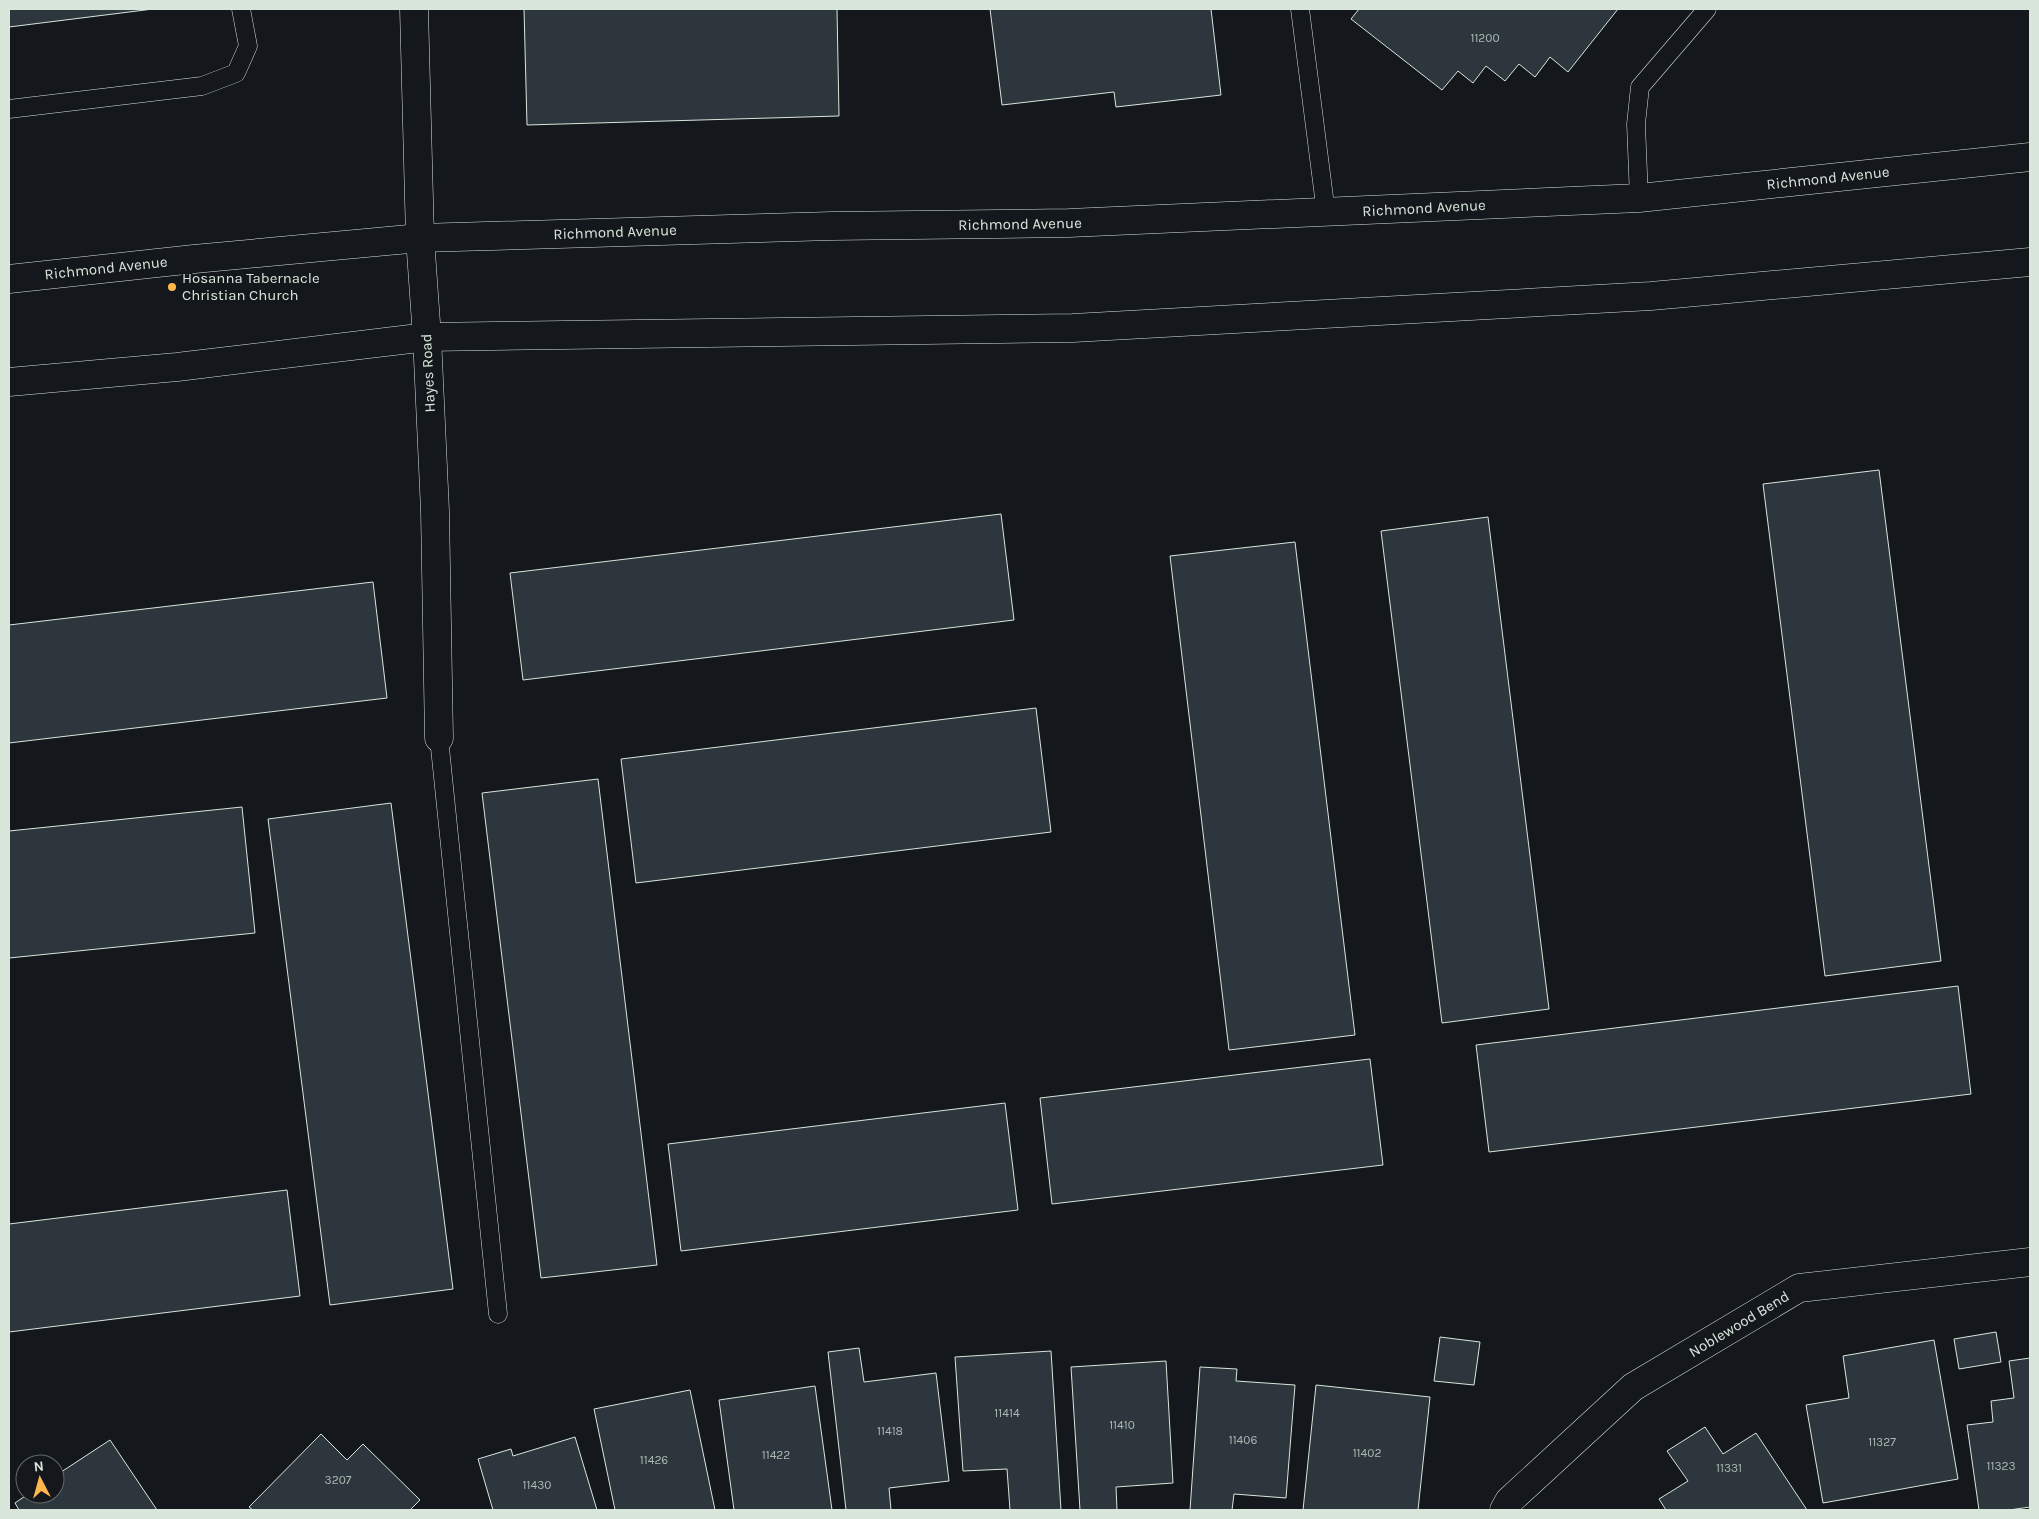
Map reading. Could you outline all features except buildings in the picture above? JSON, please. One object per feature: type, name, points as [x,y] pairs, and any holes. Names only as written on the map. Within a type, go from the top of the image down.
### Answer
[{"type":"main road","name":"Hayes Road","points":[[414,9],[420,238],[435,511],[439,738]]},
{"type":"main road","name":"Richmond Avenue","points":[[9,279],[194,259],[420,238],[832,226],[1069,223],[1639,198],[2030,157]]},
{"type":"main road","points":[[9,382],[177,367],[426,337],[1073,328],[1651,296],[2030,262]]},
{"type":"main road","name":"Noblewood Bend","points":[[1504,1510],[1509,1501],[1633,1387],[1798,1288],[2030,1262]]},
{"type":"lane","points":[[9,109],[202,86],[236,73],[248,46],[242,9]]},
{"type":"lane","points":[[1300,9],[1326,213]]},
{"type":"lane","points":[[1639,198],[1636,124],[1640,87],[1707,9]]},
{"type":"lane","points":[[439,738],[498,1314]]},
{"type":"place","name":"Hosanna Tabernacle Christian Church","points":[[172,287]]}]
